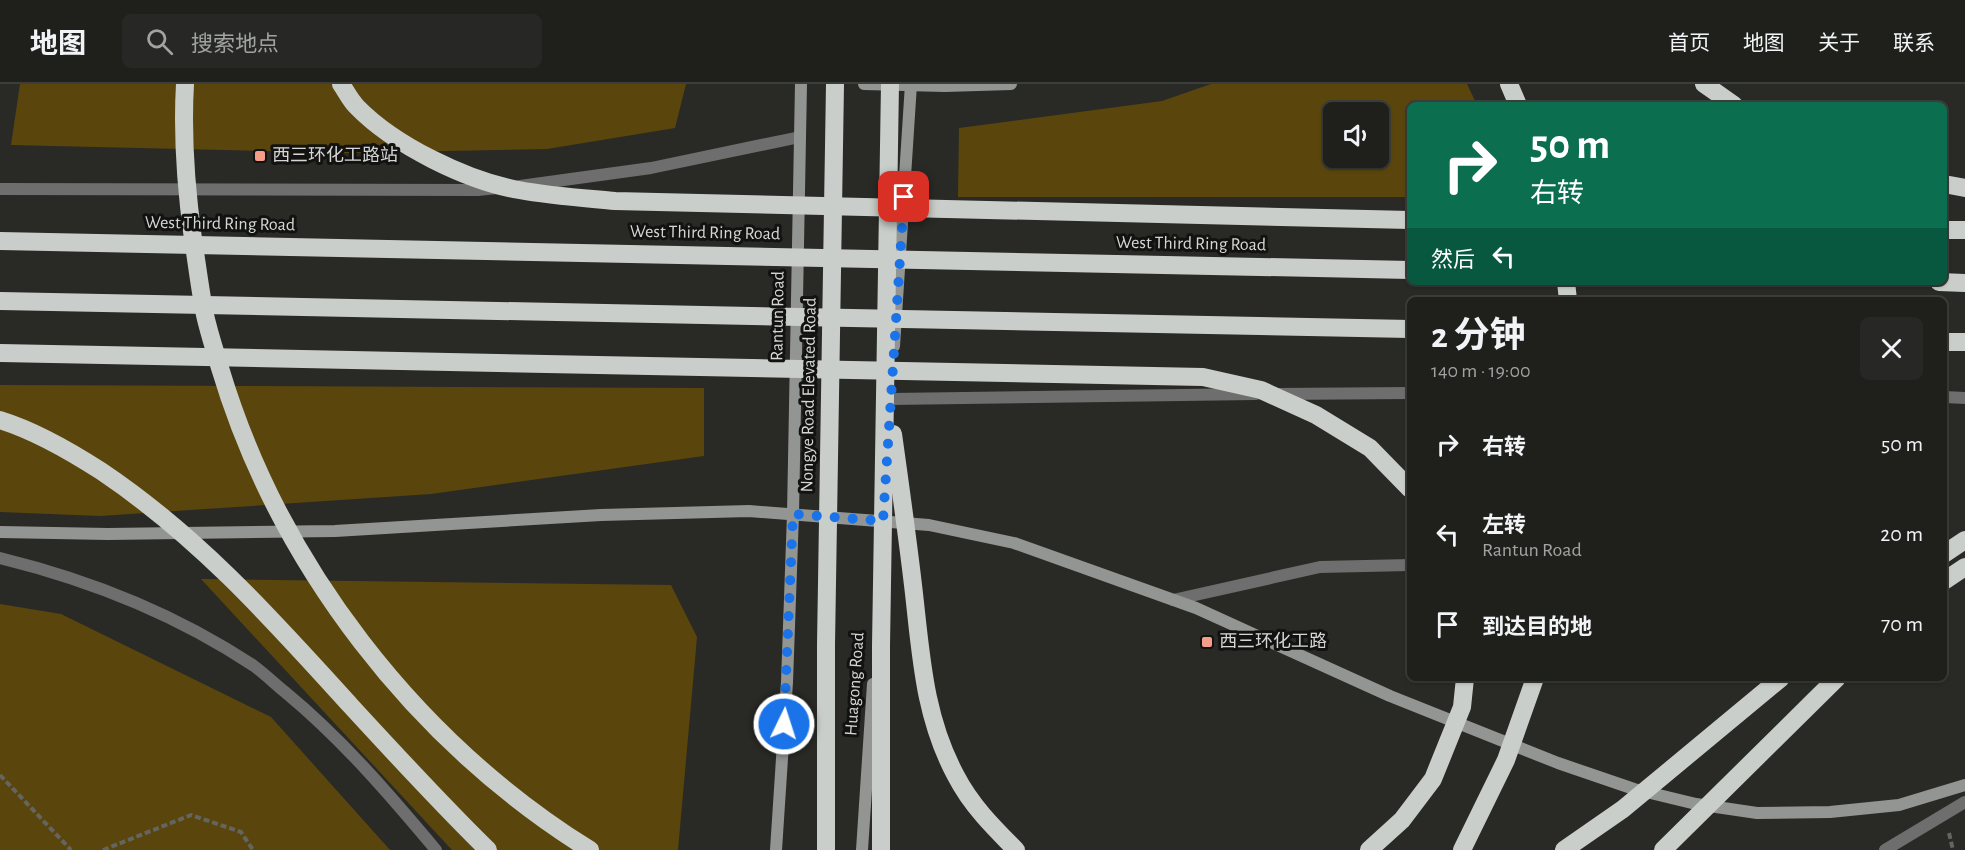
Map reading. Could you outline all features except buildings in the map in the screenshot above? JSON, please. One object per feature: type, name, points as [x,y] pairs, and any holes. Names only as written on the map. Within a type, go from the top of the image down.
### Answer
[{"type":"highway","points":[[185,84],[183,110],[187,197],[205,317],[243,437],[282,520],[316,579],[399,689],[491,778],[562,832],[590,850]]},
{"type":"highway","points":[[341,84],[356,106],[385,129],[433,160],[462,173],[517,190],[556,195],[615,201],[1407,220]]},
{"type":"highway","points":[[826,84],[834,162]]},
{"type":"highway","name":"Nongye Road Elevated Road","points":[[826,850],[826,645],[835,84]]},
{"type":"highway","points":[[880,850],[890,84]]},
{"type":"highway","points":[[1509,84],[1517,102]]},
{"type":"highway","points":[[1704,84],[1730,102]]},
{"type":"highway","points":[[1947,185],[1965,188]]},
{"type":"highway","points":[[1947,230],[1965,230]]},
{"type":"highway","name":"West Third Ring Road","points":[[0,241],[1407,270]]},
{"type":"highway","points":[[1947,282],[1965,283]]},
{"type":"highway","points":[[0,301],[1407,329]]},
{"type":"highway","points":[[1947,342],[1965,342]]},
{"type":"highway","points":[[0,353],[1203,377],[1262,390],[1316,415],[1370,448],[1407,486]]},
{"type":"highway","points":[[885,380],[902,494],[920,655],[933,725],[956,776],[979,812],[1016,850]]},
{"type":"highway","points":[[0,420],[12,423],[67,449],[132,492],[172,523],[230,575],[417,779],[488,850]]},
{"type":"highway","points":[[1947,552],[1965,540]]},
{"type":"highway","points":[[1947,579],[1965,567]]},
{"type":"highway","points":[[1369,850],[1402,820],[1433,779],[1462,707],[1465,681]]},
{"type":"highway","points":[[1462,850],[1506,760],[1530,699],[1534,681]]},
{"type":"highway","points":[[1564,850],[1623,809],[1777,681]]},
{"type":"highway","points":[[1663,850],[1834,681]]},
{"type":"main road","name":"Rantun Road","points":[[793,514],[801,84]]},
{"type":"main road","points":[[864,84],[1011,84]]},
{"type":"main road","points":[[883,521],[911,85]]},
{"type":"main road","points":[[0,532],[108,534],[323,531],[602,515],[749,511],[929,525],[1014,543],[1196,608],[1390,696],[1558,763],[1644,792],[1696,804],[1757,813],[1830,812],[1899,805],[1965,785]]},
{"type":"main road","points":[[776,850],[787,682],[793,514]]},
{"type":"main road","name":"Huagong Road","points":[[862,850],[883,521]]},
{"type":"street","points":[[0,189],[478,190],[651,168],[800,137]]},
{"type":"street","points":[[891,399],[1407,393]]},
{"type":"street","points":[[1947,397],[1965,398]]},
{"type":"street","points":[[0,558],[50,570],[125,597],[192,628],[255,667],[307,710],[378,781],[436,850]]},
{"type":"street","points":[[1173,600],[1320,567],[1407,565]]},
{"type":"street","points":[[1885,850],[1965,802]]},
{"type":"path","points":[[0,775],[71,850]]},
{"type":"path","points":[[103,850],[191,815],[241,832],[253,850]]},
{"type":"shaded area","points":[[20,84],[686,84],[675,128],[547,149],[346,153],[11,145]]},
{"type":"shaded area","points":[[1211,84],[1467,84],[1476,102],[1407,102],[1407,197],[958,197],[959,128],[1162,101]]},
{"type":"shaded area","points":[[0,385],[704,388],[704,456],[431,494],[100,516],[0,512]]},
{"type":"shaded area","points":[[201,579],[671,585],[697,637],[678,850],[452,850]]},
{"type":"shaded area","points":[[0,604],[61,614],[271,717],[390,850],[0,850]]},
{"type":"place","name":"西三环化工路站","points":[[260,156]]},
{"type":"place","name":"西三环化工路","points":[[1207,642]]},
{"type":"route","points":[[784,724],[793,514],[883,521],[904,197]]}]
